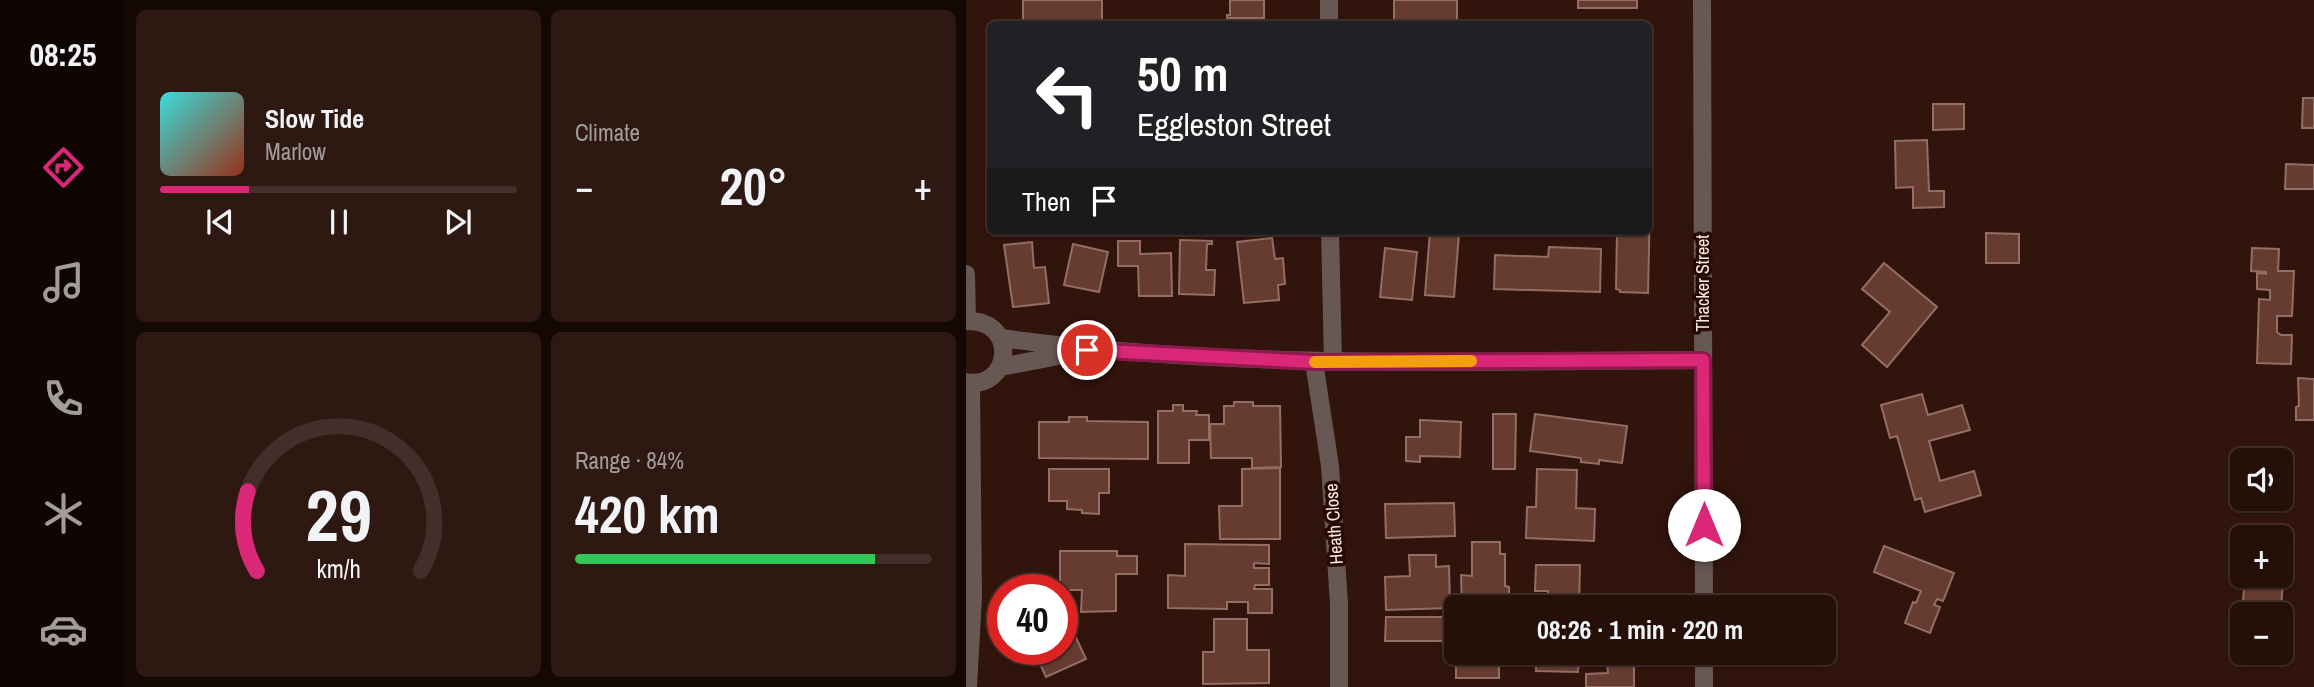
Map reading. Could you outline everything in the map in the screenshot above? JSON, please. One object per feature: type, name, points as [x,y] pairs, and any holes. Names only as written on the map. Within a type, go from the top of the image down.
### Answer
[{"type":"street","points":[[1329,0],[1329,21]]},
{"type":"street","name":"Thacker Street","points":[[1702,0],[1704,595]]},
{"type":"street","points":[[1330,235],[1333,362]]},
{"type":"street","points":[[966,274],[967,321],[981,321],[992,328],[1001,338],[1004,358],[993,376],[983,382],[969,383],[973,596],[968,687]]},
{"type":"street","points":[[1001,338],[1087,350],[1314,362],[1703,360]]},
{"type":"street","points":[[1000,367],[1087,350]]},
{"type":"street","name":"Heath Close","points":[[1314,362],[1330,466],[1339,604],[1339,687]]},
{"type":"street","points":[[1704,665],[1704,687]]},
{"type":"building","points":[[1023,0],[1102,0],[1102,21],[1023,21]]},
{"type":"building","points":[[1230,0],[1264,0],[1264,18],[1227,18],[1227,15],[1230,15]]},
{"type":"building","points":[[1394,0],[1457,0],[1457,21],[1394,21]]},
{"type":"building","points":[[1578,0],[1637,0],[1637,8],[1578,8]]},
{"type":"building","points":[[2303,98],[2314,98],[2314,128],[2302,128]]},
{"type":"building","points":[[1933,104],[1964,104],[1964,129],[1933,130]]},
{"type":"building","points":[[1927,140],[1929,191],[1944,191],[1944,207],[1913,208],[1913,187],[1896,188],[1895,141]]},
{"type":"building","points":[[2286,164],[2314,165],[2314,189],[2285,189]]},
{"type":"building","points":[[1986,233],[2019,234],[2019,263],[1986,263]]},
{"type":"building","points":[[1430,235],[1459,235],[1454,297],[1425,295]]},
{"type":"building","points":[[1617,235],[1649,235],[1648,293],[1620,292],[1616,289]]},
{"type":"building","points":[[1272,238],[1275,259],[1283,258],[1285,284],[1278,285],[1279,300],[1244,303],[1237,242]]},
{"type":"building","points":[[1180,240],[1212,241],[1212,244],[1207,244],[1206,270],[1215,270],[1214,295],[1179,294]]},
{"type":"building","points":[[1118,241],[1140,241],[1140,254],[1171,253],[1172,296],[1139,296],[1138,266],[1118,266]]},
{"type":"building","points":[[1032,242],[1034,268],[1045,267],[1049,303],[1013,307],[1004,245]]},
{"type":"building","points":[[1073,244],[1108,252],[1099,292],[1064,285]]},
{"type":"building","points":[[1549,247],[1601,249],[1600,292],[1494,289],[1495,255],[1548,257]]},
{"type":"building","points":[[1385,248],[1417,252],[1412,300],[1380,297]]},
{"type":"building","points":[[2252,248],[2279,249],[2278,271],[2294,271],[2292,316],[2277,316],[2277,332],[2281,335],[2292,335],[2291,364],[2257,363],[2259,299],[2270,300],[2270,290],[2257,289],[2257,273],[2266,272],[2251,271]]},
{"type":"building","points":[[1884,263],[1937,307],[1887,367],[1862,345],[1890,312],[1862,289]]},
{"type":"building","points":[[2298,378],[2314,379],[2314,420],[2296,420],[2296,407],[2299,406]]},
{"type":"building","points":[[1922,394],[1928,415],[1962,405],[1970,430],[1929,441],[1940,481],[1974,471],[1981,495],[1925,512],[1921,498],[1915,500],[1897,436],[1890,438],[1881,405]]},
{"type":"building","points":[[1234,402],[1253,402],[1253,406],[1280,406],[1281,467],[1252,468],[1252,458],[1211,458],[1210,424],[1224,424],[1224,406],[1234,406]]},
{"type":"building","points":[[1173,405],[1183,405],[1183,411],[1197,411],[1196,415],[1209,415],[1209,440],[1189,440],[1189,463],[1158,463],[1158,411],[1173,411]]},
{"type":"building","points":[[1493,414],[1516,414],[1515,469],[1493,469]]},
{"type":"building","points":[[1535,414],[1627,426],[1622,463],[1599,460],[1599,464],[1581,462],[1581,458],[1530,451]]},
{"type":"building","points":[[1069,417],[1087,417],[1087,421],[1148,422],[1148,459],[1039,458],[1039,422],[1069,422]]},
{"type":"building","points":[[1420,420],[1461,422],[1460,457],[1420,456],[1420,462],[1406,461],[1406,437],[1420,437]]},
{"type":"building","points":[[1280,468],[1280,539],[1220,539],[1219,506],[1242,506],[1242,469]]},
{"type":"building","points":[[1049,469],[1109,469],[1109,493],[1099,493],[1099,514],[1067,509],[1067,501],[1049,501]]},
{"type":"building","points":[[1537,469],[1577,470],[1576,508],[1595,509],[1594,541],[1526,538],[1527,507],[1536,507]]},
{"type":"building","points":[[1454,503],[1455,536],[1386,538],[1385,504]]},
{"type":"building","points":[[1472,542],[1500,542],[1500,554],[1505,554],[1505,586],[1509,587],[1509,595],[1462,595],[1461,575],[1472,576]]},
{"type":"building","points":[[1185,544],[1269,545],[1269,564],[1254,563],[1254,568],[1269,568],[1269,585],[1255,585],[1254,589],[1272,589],[1272,613],[1248,613],[1248,602],[1227,602],[1227,609],[1168,608],[1168,575],[1185,576]]},
{"type":"building","points":[[1884,546],[1954,573],[1943,601],[1937,599],[1934,605],[1940,607],[1930,633],[1905,623],[1913,602],[1916,603],[1921,591],[1874,572]]},
{"type":"building","points":[[1060,551],[1117,551],[1117,556],[1137,556],[1137,574],[1116,574],[1116,611],[1081,612],[1082,590],[1078,590],[1078,574],[1060,574]]},
{"type":"building","points":[[1409,555],[1436,555],[1436,567],[1449,566],[1450,595],[1444,595],[1444,608],[1386,610],[1385,577],[1410,576]]},
{"type":"building","points":[[1536,565],[1580,565],[1579,595],[1548,595],[1548,591],[1535,591]]},
{"type":"building","points":[[2244,588],[2283,588],[2281,602],[2243,602]]},
{"type":"building","points":[[1386,617],[1444,617],[1444,641],[1385,641]]},
{"type":"building","points":[[1214,619],[1247,619],[1247,650],[1269,650],[1269,683],[1203,684],[1203,652],[1214,652]]},
{"type":"building","points":[[1078,642],[1086,659],[1078,663]]},
{"type":"building","points":[[1040,665],[1073,665],[1046,677]]},
{"type":"building","points":[[1456,665],[1499,665],[1499,678],[1456,678]]},
{"type":"building","points":[[1536,665],[1578,665],[1578,672],[1536,671]]},
{"type":"building","points":[[1607,665],[1634,665],[1634,687],[1586,687],[1586,674],[1608,673]]},
{"type":"slow traffic","points":[[1315,362],[1471,361]]},
{"type":"route","points":[[1087,350],[1314,362],[1703,360],[1704,525]]}]
